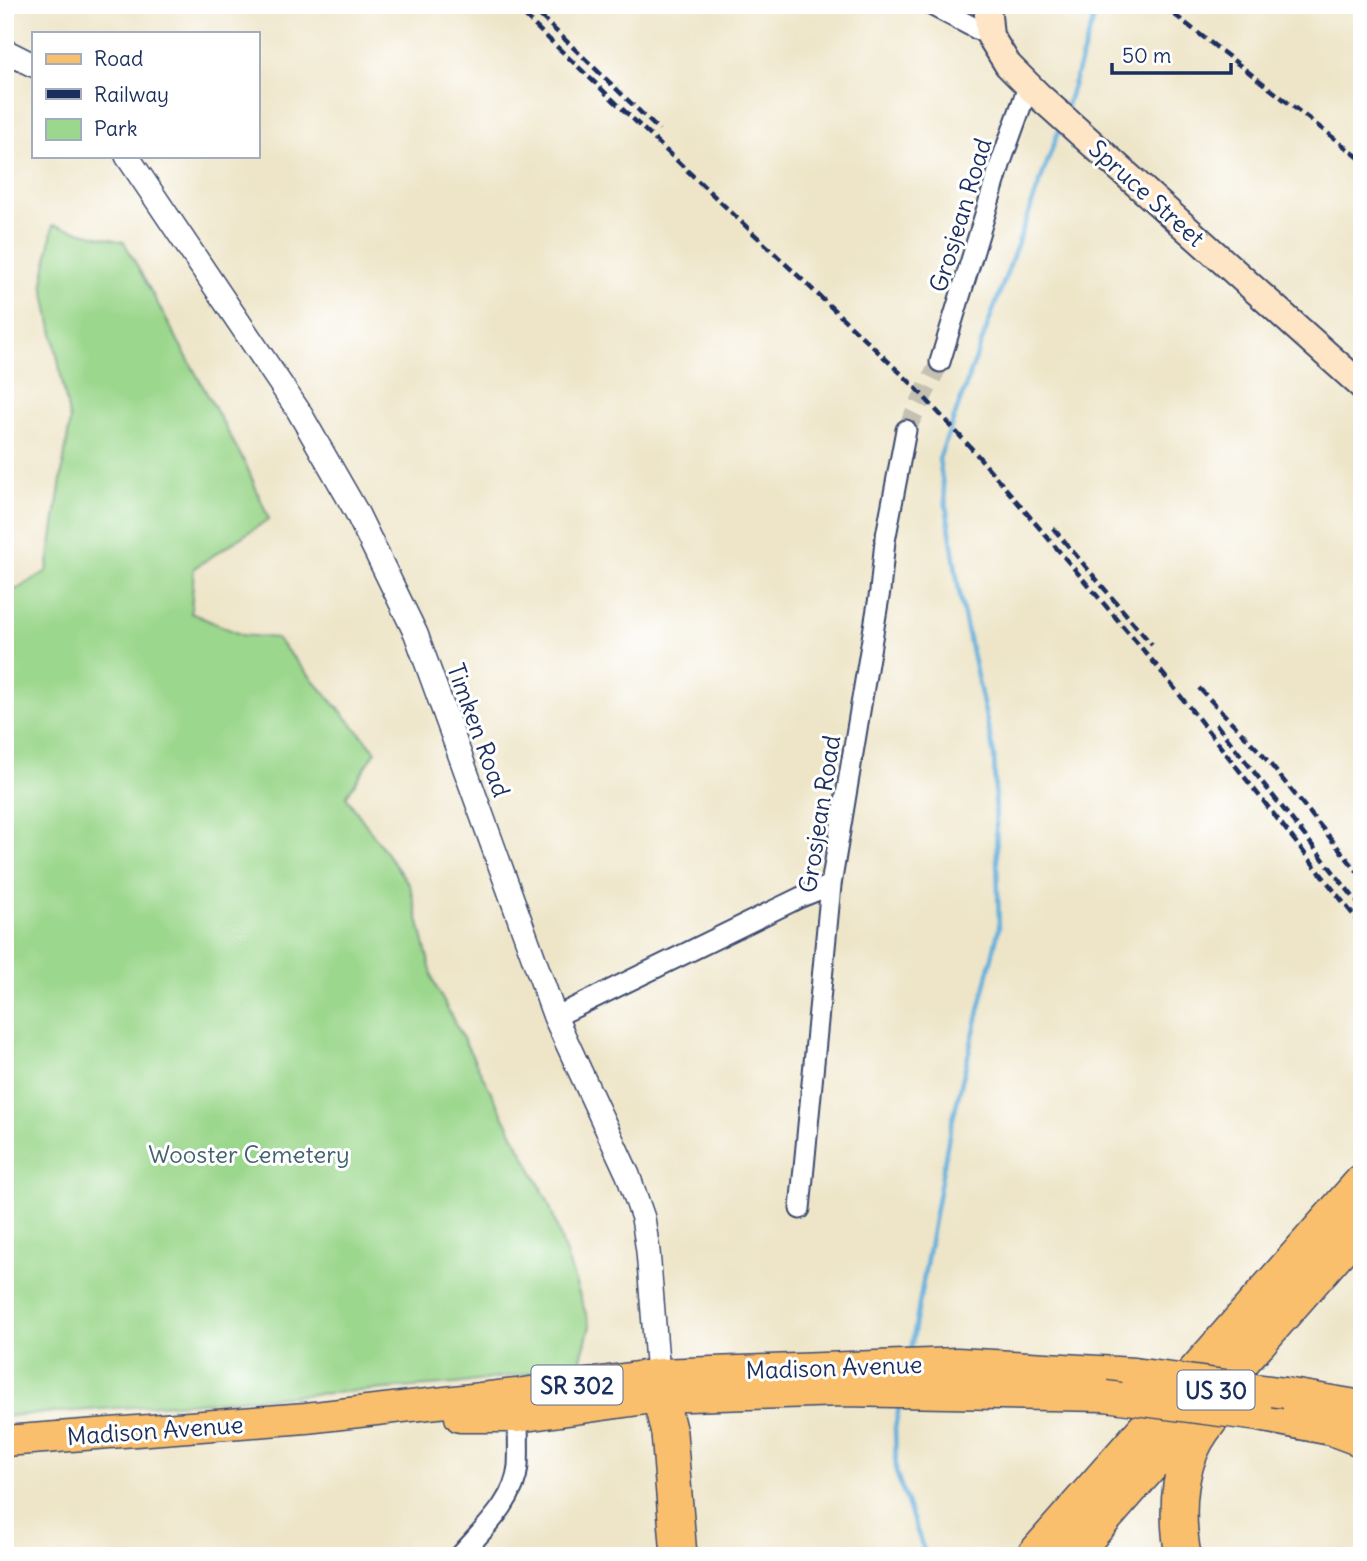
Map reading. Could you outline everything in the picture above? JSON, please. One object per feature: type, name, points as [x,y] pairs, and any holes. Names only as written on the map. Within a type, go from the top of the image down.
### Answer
[{"type":"highway","name":"US 30","points":[[1034,1556],[1362,1182]]},
{"type":"highway","name":"US 30","points":[[1071,1556],[1362,1224]]},
{"type":"highway","points":[[1183,1556],[1177,1519],[1178,1496],[1191,1449],[1203,1427],[1362,1244]]},
{"type":"highway","points":[[659,1386],[652,1437],[662,1556]]},
{"type":"highway","points":[[659,1386],[669,1433],[679,1556]]},
{"type":"highway","points":[[1018,1556],[1082,1485],[1126,1452]]},
{"type":"main road","points":[[987,5],[989,36]]},
{"type":"main road","name":"Spruce Street","points":[[989,36],[1008,65],[1034,90],[1362,386]]},
{"type":"main road","name":"Madison Avenue","points":[[5,1441],[306,1418],[516,1394],[846,1378],[957,1363],[1133,1373],[1285,1393],[1356,1428]]},
{"type":"main road","name":"Madison Avenue","points":[[846,1378],[950,1391],[1105,1396],[1356,1428]]},
{"type":"main road","name":"Madison Avenue","points":[[306,1418],[517,1417],[659,1386]]},
{"type":"street","name":"Spruce Street","points":[[931,5],[989,36]]},
{"type":"street","points":[[5,51],[32,64]]},
{"type":"street","name":"Grosjean Road","points":[[940,362],[1001,162],[1034,90]]},
{"type":"street","name":"Timken Road","points":[[128,158],[298,410],[335,471],[387,571],[420,645],[555,1017],[628,1175],[643,1218],[659,1386]]},
{"type":"street","name":"Grosjean Road","points":[[800,1209],[831,885],[878,604],[885,541],[906,430]]},
{"type":"street","points":[[555,1017],[801,897],[831,885]]},
{"type":"street","points":[[460,1556],[504,1503],[514,1486],[518,1467],[517,1417]]},
{"type":"green space","name":"Wooster Cemetery","points":[[53,225],[124,242],[247,467],[269,519],[194,568],[191,613],[242,635],[276,638],[376,751],[346,797],[410,886],[434,983],[548,1201],[590,1326],[579,1366],[456,1384],[5,1416],[5,596],[47,571],[70,421],[43,283]]},
{"type":"waterway","points":[[1066,108],[1098,5]]},
{"type":"waterway","points":[[910,1355],[949,1135],[999,928],[994,755],[960,597],[939,459],[1060,127]]},
{"type":"waterway","points":[[900,1402],[895,1428],[896,1472],[926,1556]]},
{"type":"tunnel","points":[[906,430],[940,362]]},
{"type":"railway","points":[[513,5],[912,384],[973,450],[1156,665],[1362,926]]},
{"type":"railway","points":[[529,5],[659,130]]},
{"type":"railway","points":[[1162,5],[1362,160]]},
{"type":"railway","points":[[1053,528],[1152,645]]},
{"type":"railway","points":[[1199,688],[1262,754],[1362,877]]},
{"type":"railway","points":[[1216,724],[1362,908]]}]
